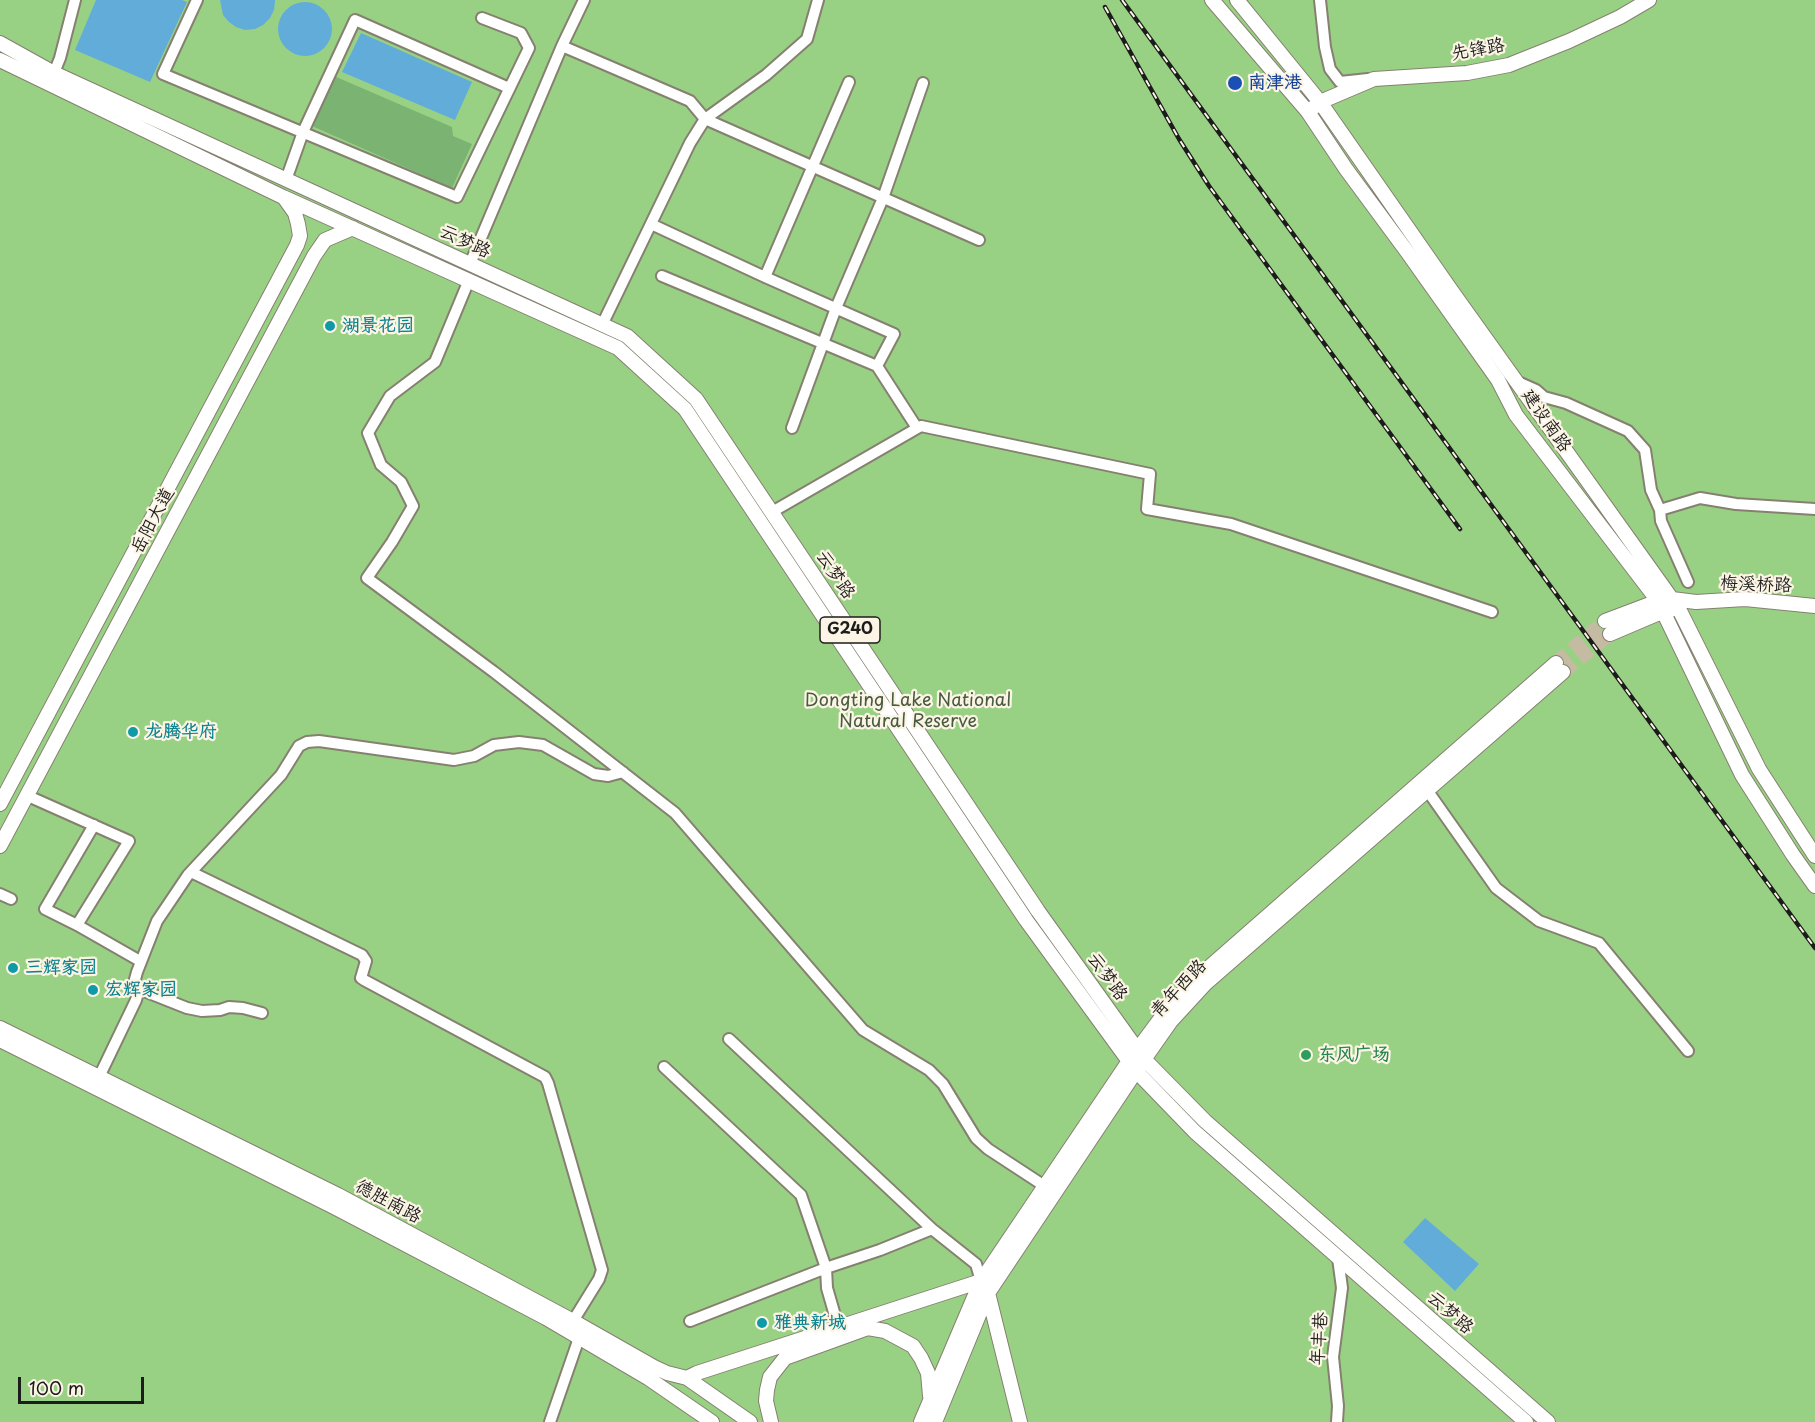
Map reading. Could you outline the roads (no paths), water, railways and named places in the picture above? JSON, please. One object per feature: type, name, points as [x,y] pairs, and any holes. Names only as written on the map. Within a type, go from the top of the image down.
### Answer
[{"type":"main road","name":"建设南路","points":[[1212,0],[1308,112],[1346,169],[1498,380],[1516,415],[1668,605],[1708,707],[1742,775],[1815,886]]},
{"type":"main road","name":"建设南路","points":[[1237,0],[1320,102],[1517,382],[1668,605],[1759,770],[1815,856]]},
{"type":"main road","name":"先锋路","points":[[1308,112],[1320,102],[1374,78],[1467,73],[1509,65],[1569,41],[1620,17],[1649,0]]},
{"type":"main road","name":"云梦路","points":[[0,44],[54,73],[627,336],[696,399],[1137,1060],[1548,1422]]},
{"type":"main road","name":"G240","points":[[0,60],[283,197],[618,348],[685,409],[1026,920],[1195,1132],[1526,1422]]},
{"type":"main road","name":"岳阳大道","points":[[0,804],[5,781],[297,245],[300,236],[295,213],[283,197]]},
{"type":"main road","name":"岳阳大道","points":[[0,846],[314,256],[325,240],[353,228]]},
{"type":"main road","name":"梅溪桥路","points":[[1668,605],[1745,599],[1815,606]]},
{"type":"main road","points":[[1607,628],[1668,605]]},
{"type":"main road","name":"青年西路","points":[[921,1422],[985,1287],[1046,1187],[1137,1060],[1205,984],[1427,790],[1559,667],[1190,984],[1164,1014],[1137,1060],[985,1287],[935,1422]]},
{"type":"main road","name":"德胜南路","points":[[0,1028],[338,1195],[573,1320],[654,1367],[687,1378],[750,1422]]},
{"type":"main road","name":"德胜南路","points":[[0,1040],[334,1207],[579,1338],[648,1378],[712,1422]]},
{"type":"main road","points":[[687,1378],[838,1326],[985,1287],[1020,1422]]},
{"type":"main road","points":[[771,1422],[766,1390],[770,1377],[785,1358],[868,1328],[885,1330],[913,1346],[928,1373],[930,1401]]},
{"type":"street","points":[[54,73],[75,0]]},
{"type":"street","points":[[197,0],[163,74],[457,197],[529,48],[521,33],[482,18]]},
{"type":"street","points":[[470,264],[562,46],[584,0]]},
{"type":"street","points":[[602,325],[690,143],[705,118],[766,75],[807,39],[818,0]]},
{"type":"street","points":[[1320,0],[1330,69],[1340,82],[1374,78]]},
{"type":"street","points":[[286,180],[303,132],[354,20],[509,88]]},
{"type":"street","points":[[562,46],[690,101],[705,118],[979,240]]},
{"type":"street","points":[[765,277],[849,82]]},
{"type":"street","points":[[792,428],[836,308],[883,198],[923,83]]},
{"type":"street","points":[[651,224],[894,334],[877,366]]},
{"type":"street","points":[[662,276],[877,366],[917,428]]},
{"type":"street","points":[[470,280],[435,362],[390,396],[368,433],[381,465],[401,482],[413,506],[367,578],[662,801],[687,824],[863,1030],[929,1070],[943,1084],[976,1138],[988,1149],[1046,1187]]},
{"type":"street","points":[[1517,382],[1536,390],[1544,397],[1566,403],[1628,431],[1645,450],[1651,490],[1660,510],[1661,521],[1688,582]]},
{"type":"street","points":[[772,512],[921,426],[1150,474],[1147,509],[1231,524],[1492,612]]},
{"type":"street","points":[[1660,510],[1700,498],[1736,504],[1815,509]]},
{"type":"street","points":[[262,1013],[229,1007],[211,1011],[187,1008],[139,990],[134,983],[140,961],[157,921],[191,872],[281,775],[299,746],[319,741],[453,760],[466,759],[494,745],[519,742],[543,745],[594,774],[608,776],[623,772]]},
{"type":"street","points":[[1427,790],[1496,888],[1539,921],[1599,943],[1688,1052]]},
{"type":"street","points":[[28,796],[129,841],[77,925]]},
{"type":"street","points":[[94,825],[45,909],[140,961]]},
{"type":"street","points":[[191,872],[362,955],[366,961],[361,978],[545,1077],[552,1094],[602,1270],[573,1320]]},
{"type":"street","points":[[0,894],[11,899]]},
{"type":"street","points":[[36,910],[140,961]]},
{"type":"street","points":[[99,1077],[139,990]]},
{"type":"street","points":[[729,1039],[932,1229],[976,1264],[985,1287]]},
{"type":"street","points":[[664,1067],[801,1196],[826,1268],[827,1287],[838,1326]]},
{"type":"street","points":[[690,1321],[932,1229]]},
{"type":"street","name":"年丰巷","points":[[1337,1422],[1334,1357],[1342,1288],[1338,1258]]},
{"type":"street","points":[[550,1422],[579,1338]]},
{"type":"water","points":[[96,0],[182,0],[187,2],[150,82],[75,50]]},
{"type":"water","points":[[220,0],[275,1],[270,18],[263,25],[245,30],[236,27],[223,15]]},
{"type":"water","points":[[300,2],[310,2],[320,6],[328,14],[332,29],[328,44],[320,52],[310,56],[300,56],[290,52],[282,44],[278,34],[278,24],[282,14],[290,6]]},
{"type":"water","points":[[361,33],[472,82],[455,120],[342,72]]},
{"type":"water","points":[[1425,1218],[1479,1264],[1455,1291],[1403,1242]]},
{"type":"tunnel","points":[[1556,663],[1605,621]]},
{"type":"tunnel","points":[[1563,672],[1610,634]]},
{"type":"railway","points":[[1122,0],[1815,948]]},
{"type":"railway","points":[[1105,7],[1179,139],[1209,186],[1460,529]]},
{"type":"place","name":"南津港","points":[[1235,83]]},
{"type":"place","name":"湖景花园","points":[[330,326]]},
{"type":"place","name":"龙腾华府","points":[[133,732]]},
{"type":"place","name":"三辉家园","points":[[13,968]]},
{"type":"place","name":"宏辉家园","points":[[93,990]]},
{"type":"place","name":"东风广场","points":[[1306,1055]]},
{"type":"place","name":"雅典新城","points":[[762,1323]]},
{"type":"park label","name":"Dongting Lake National Natural Reserve","points":[[908,711]]}]
